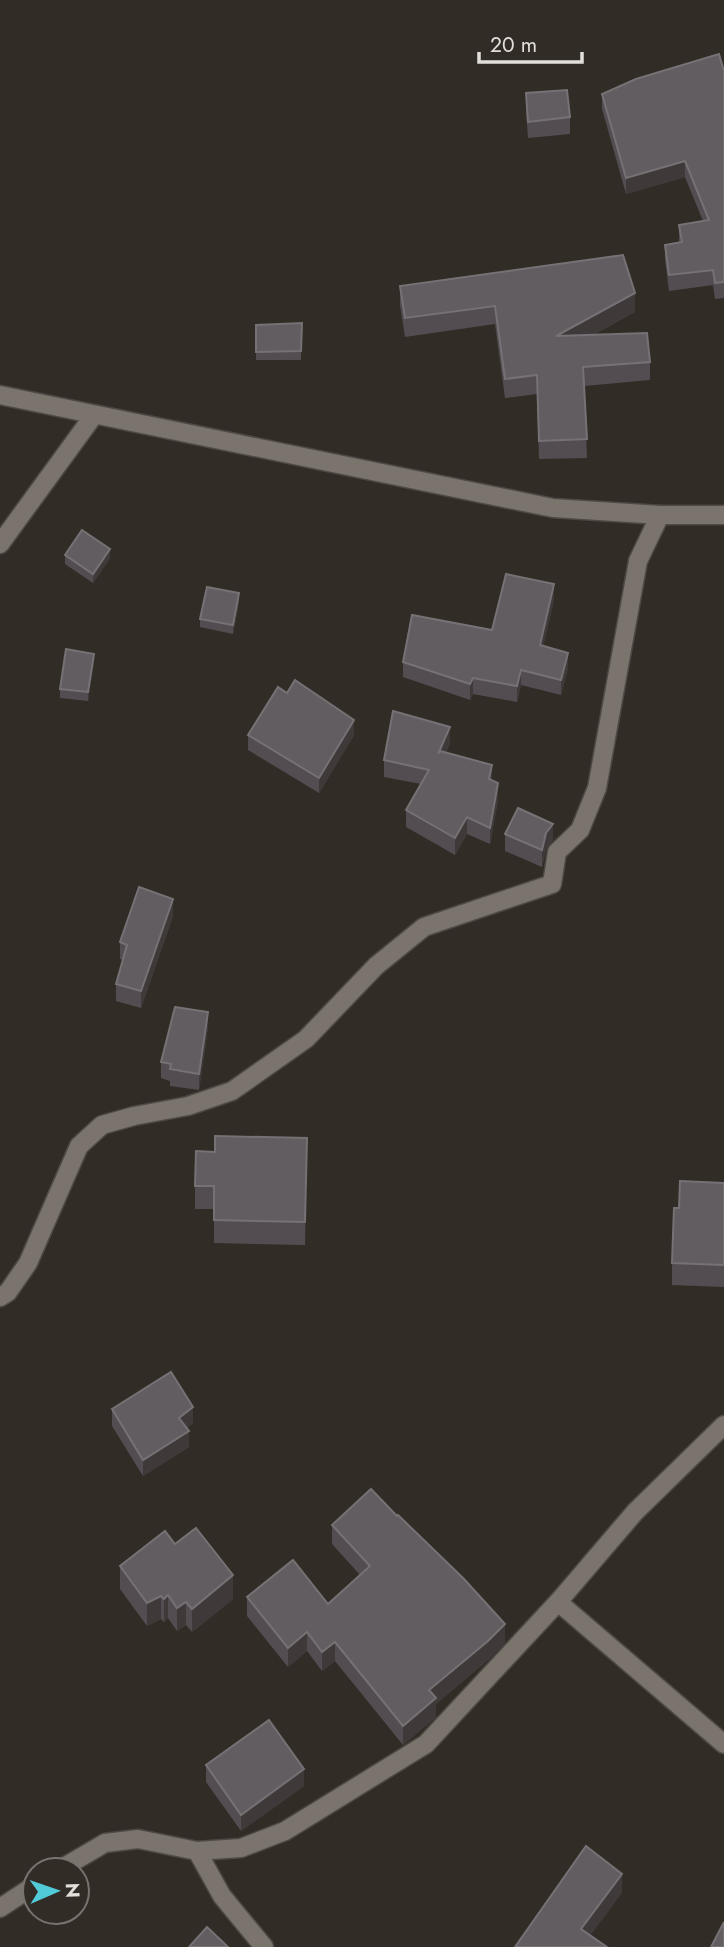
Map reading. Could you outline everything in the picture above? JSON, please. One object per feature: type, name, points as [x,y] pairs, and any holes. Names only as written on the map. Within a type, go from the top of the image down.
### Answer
[{"type":"street","points":[[0,395],[553,509],[660,515],[724,515]]},
{"type":"street","points":[[0,544],[94,415]]},
{"type":"street","points":[[0,1297],[8,1292],[28,1264],[79,1146],[102,1125],[188,1106],[232,1091],[306,1039],[376,965],[424,928],[552,884],[557,852],[580,830],[597,788],[638,561],[660,515]]},
{"type":"street","points":[[83,1856],[105,1843],[138,1839],[197,1851],[241,1848],[285,1831],[426,1744],[558,1602],[635,1512],[724,1425]]},
{"type":"street","points":[[558,1602],[724,1744]]},
{"type":"street","points":[[197,1851],[222,1896],[264,1947]]},
{"type":"street","points":[[0,1908],[21,1894]]},
{"type":"building","points":[[719,54],[724,71],[724,282],[715,283],[713,270],[669,275],[665,245],[682,242],[679,225],[709,220],[685,161],[626,178],[602,94],[636,79]]},
{"type":"building","points":[[567,90],[570,117],[528,122],[526,93]]},
{"type":"building","points":[[623,255],[635,293],[556,336],[647,333],[650,362],[583,367],[587,439],[539,441],[537,375],[505,379],[495,306],[405,318],[400,286]]},
{"type":"building","points":[[302,323],[301,351],[256,352],[256,325]]},
{"type":"building","points":[[82,530],[110,549],[93,574],[65,555]]},
{"type":"building","points":[[506,574],[554,584],[540,645],[568,653],[561,680],[521,670],[517,686],[473,678],[470,684],[403,662],[412,615],[492,630]]},
{"type":"building","points":[[207,587],[239,593],[233,625],[200,619]]},
{"type":"building","points":[[66,649],[94,654],[88,692],[60,689]]},
{"type":"building","points":[[295,680],[354,720],[319,778],[248,735],[278,687],[287,693]]},
{"type":"building","points":[[393,711],[450,727],[438,754],[440,751],[492,765],[489,779],[498,783],[490,828],[467,817],[455,838],[406,810],[429,770],[384,760]]},
{"type":"building","points":[[518,808],[553,824],[546,833],[542,850],[505,834]]},
{"type":"building","points":[[139,887],[173,899],[141,991],[116,984],[127,945],[120,942]]},
{"type":"building","points":[[175,1007],[208,1012],[199,1074],[170,1069],[171,1064],[161,1062]]},
{"type":"building","points":[[215,1136],[307,1138],[305,1222],[214,1220],[214,1186],[195,1186],[196,1151],[215,1152]]},
{"type":"building","points":[[680,1181],[724,1183],[724,1265],[672,1263],[674,1208],[679,1208]]},
{"type":"building","points":[[171,1372],[193,1407],[179,1418],[189,1431],[143,1460],[112,1409]]},
{"type":"building","points":[[371,1489],[464,1579],[505,1624],[429,1690],[436,1698],[403,1726],[335,1642],[322,1652],[307,1632],[288,1648],[247,1597],[293,1560],[328,1604],[370,1566],[332,1525]]},
{"type":"building","points":[[196,1528],[233,1575],[192,1609],[186,1602],[177,1608],[168,1595],[164,1599],[161,1596],[147,1603],[120,1566],[165,1531],[175,1544]]},
{"type":"building","points":[[269,1720],[304,1769],[241,1815],[206,1765]]},
{"type":"building","points":[[586,1846],[622,1874],[581,1929],[607,1947],[515,1947]]},
{"type":"building","points":[[724,1922],[724,1947],[711,1947]]},
{"type":"building","points":[[207,1927],[228,1947],[189,1947]]}]
